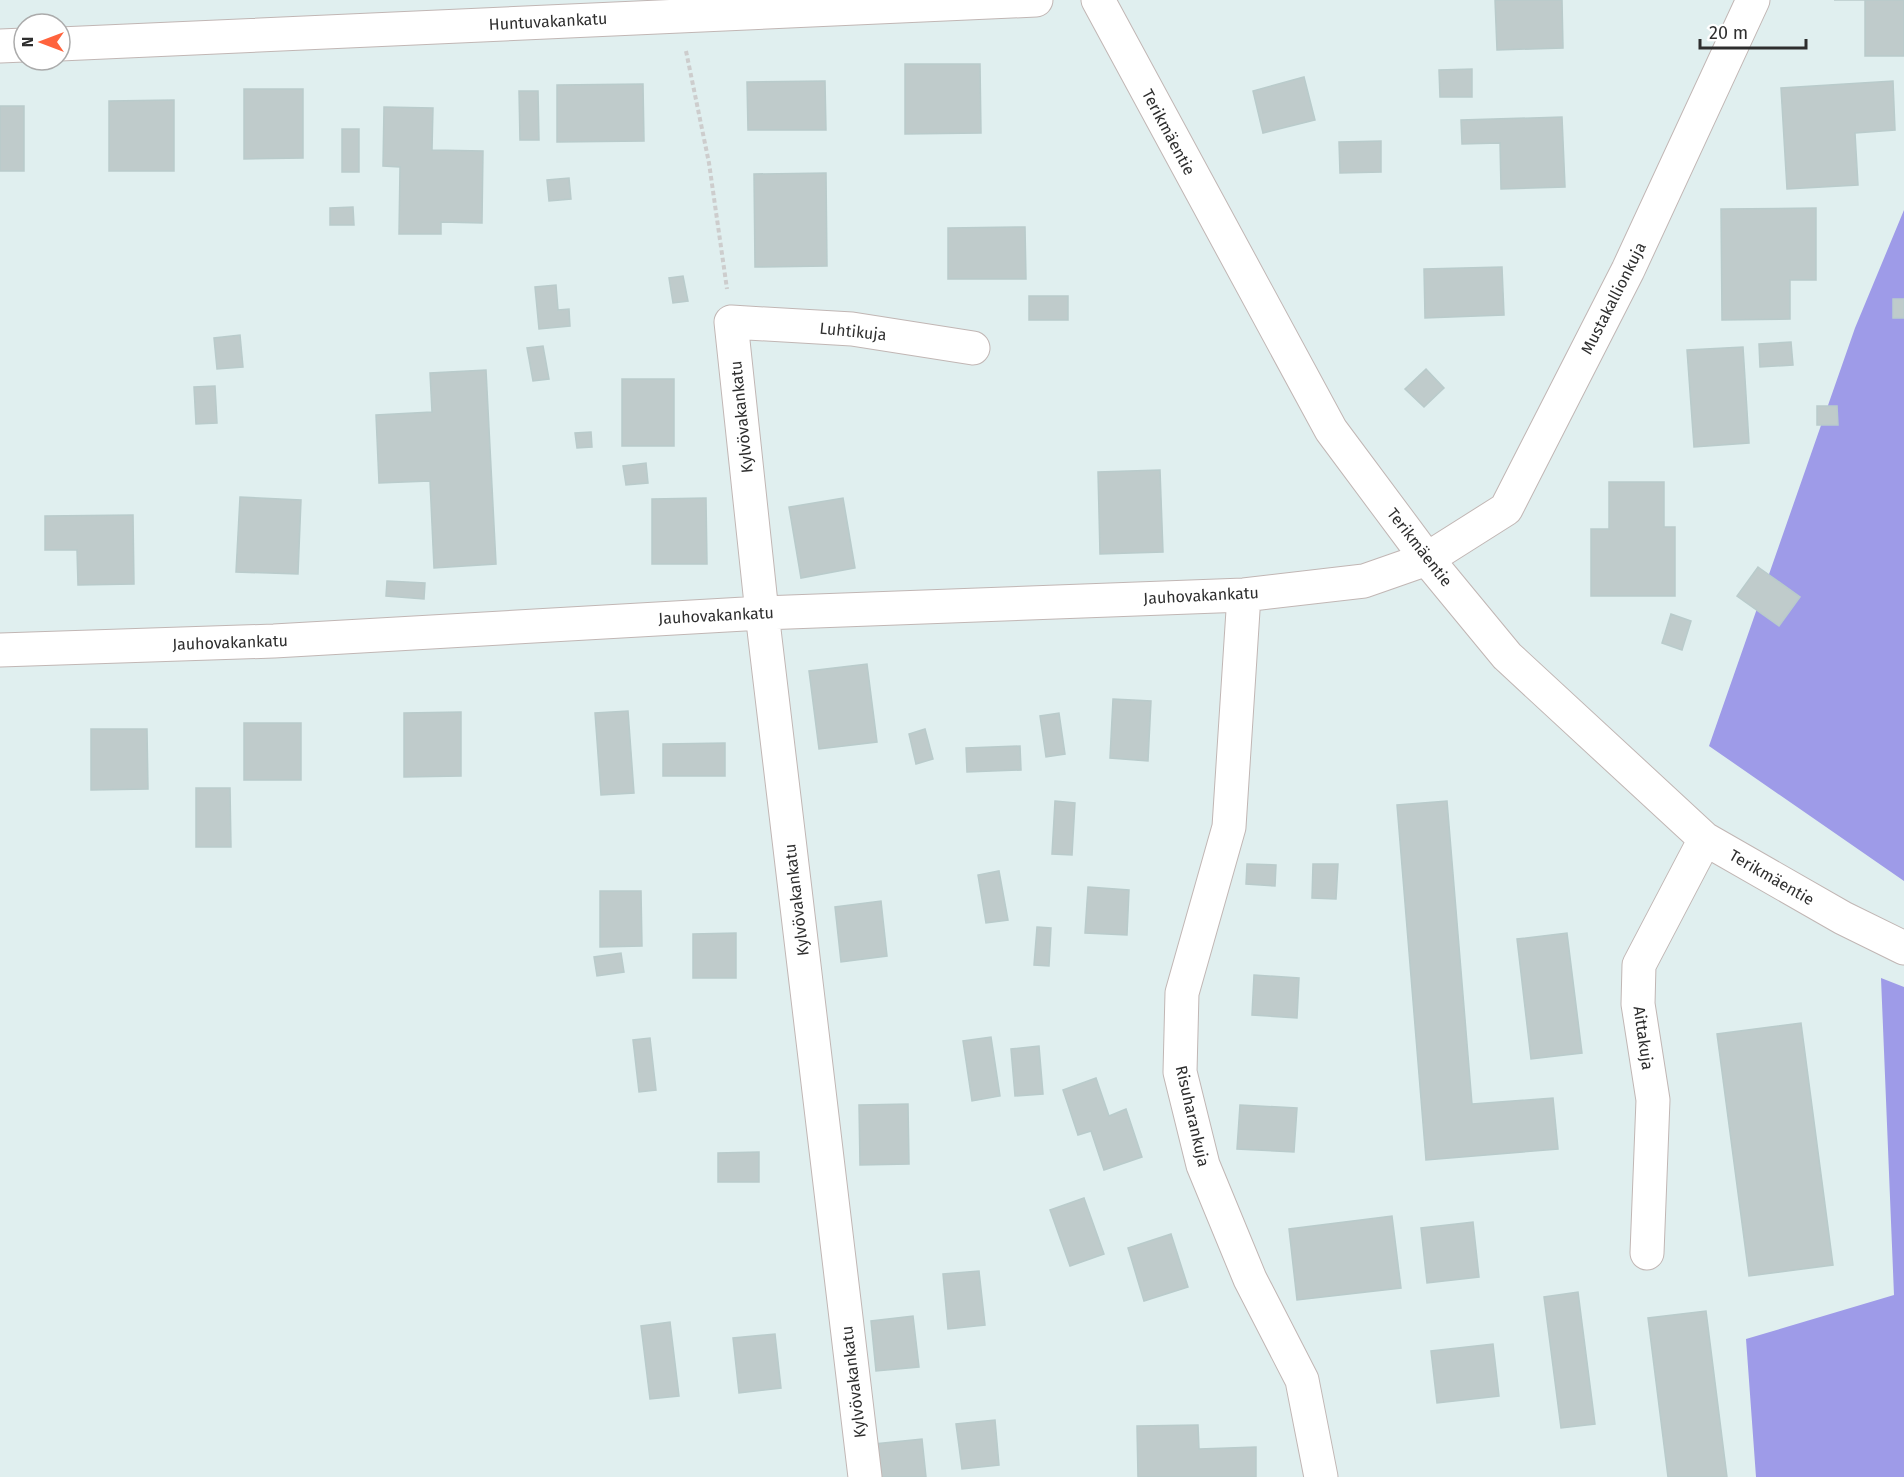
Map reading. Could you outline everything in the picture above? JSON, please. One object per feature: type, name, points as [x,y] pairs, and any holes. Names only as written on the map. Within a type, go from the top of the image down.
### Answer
[{"type":"street","name":"Huntuvakankatu","points":[[72,43],[1036,0]]},
{"type":"street","name":"Terikmäentie","points":[[1098,0],[1331,430],[1427,559],[1507,656],[1705,839],[1843,918],[1904,948]]},
{"type":"street","name":"Mustakallionkuja","points":[[1427,559],[1506,509],[1628,270],[1753,0]]},
{"type":"street","name":"Luhtikuja","points":[[731,322],[852,329],[973,348]]},
{"type":"street","name":"Kylvövakankatu","points":[[731,322],[762,613],[865,1477]]},
{"type":"street","name":"Jauhovakankatu","points":[[0,650],[274,641],[762,613],[1244,595],[1364,581],[1427,559]]},
{"type":"street","name":"Risuharankuja","points":[[1244,595],[1229,827],[1182,993],[1180,1072],[1203,1165],[1250,1279],[1302,1380],[1321,1477]]},
{"type":"street","name":"Aittakuja","points":[[1647,1253],[1653,1100],[1638,1004],[1639,965],[1705,839]]},
{"type":"path","points":[[678,15],[709,163],[731,322]]},
{"type":"shaded area","points":[[1904,210],[1904,881],[1709,746],[1855,328]]},
{"type":"shaded area","points":[[1881,978],[1904,987],[1904,1477],[1756,1477],[1746,1339],[1894,1295]]},
{"type":"building","points":[[1495,0],[1562,0],[1563,48],[1497,50]]},
{"type":"building","points":[[1865,0],[1904,0],[1904,56],[1865,56]]},
{"type":"building","points":[[905,64],[980,64],[981,133],[905,134]]},
{"type":"building","points":[[1472,69],[1472,97],[1440,97],[1439,70]]},
{"type":"building","points":[[1304,77],[1315,120],[1263,133],[1253,91]]},
{"type":"building","points":[[825,81],[826,130],[748,130],[747,82]]},
{"type":"building","points":[[1893,81],[1895,130],[1855,133],[1858,185],[1787,189],[1781,88]]},
{"type":"building","points":[[643,84],[644,141],[557,142],[557,85]]},
{"type":"building","points":[[244,89],[303,89],[303,158],[244,159]]},
{"type":"building","points":[[519,91],[538,91],[539,140],[520,140]]},
{"type":"building","points":[[174,100],[174,171],[109,171],[109,101]]},
{"type":"building","points":[[0,106],[24,106],[24,171],[0,171]]},
{"type":"building","points":[[384,107],[433,108],[432,150],[483,151],[482,223],[441,222],[441,234],[399,234],[400,167],[383,166]]},
{"type":"building","points":[[1562,117],[1565,187],[1501,189],[1500,143],[1462,144],[1461,120]]},
{"type":"building","points":[[342,129],[359,129],[359,172],[342,172]]},
{"type":"building","points":[[1381,141],[1381,172],[1340,173],[1339,142]]},
{"type":"building","points":[[826,173],[827,266],[755,267],[754,174]]},
{"type":"building","points":[[569,178],[571,199],[549,201],[547,180]]},
{"type":"building","points":[[353,207],[354,225],[330,225],[330,208]]},
{"type":"building","points":[[1816,208],[1816,280],[1790,280],[1790,319],[1722,320],[1721,209]]},
{"type":"building","points":[[1025,227],[1026,279],[948,279],[948,228]]},
{"type":"building","points":[[1502,267],[1504,315],[1425,318],[1424,269]]},
{"type":"building","points":[[683,276],[688,301],[673,303],[669,278]]},
{"type":"building","points":[[556,285],[558,310],[569,309],[570,326],[539,329],[535,287]]},
{"type":"building","points":[[1029,296],[1068,296],[1068,320],[1029,320]]},
{"type":"building","points":[[1893,299],[1904,299],[1904,318],[1893,318]]},
{"type":"building","points":[[240,335],[243,367],[217,369],[214,338]]},
{"type":"building","points":[[1791,342],[1793,365],[1760,367],[1759,344]]},
{"type":"building","points":[[543,346],[549,379],[533,381],[527,348]]},
{"type":"building","points":[[1743,347],[1749,443],[1694,447],[1687,350]]},
{"type":"building","points":[[1426,369],[1444,388],[1424,407],[1405,389]]},
{"type":"building","points":[[486,370],[496,564],[434,568],[430,481],[379,483],[376,415],[432,412],[430,373]]},
{"type":"building","points":[[622,379],[674,379],[674,446],[622,446]]},
{"type":"building","points":[[215,386],[217,423],[196,424],[194,387]]},
{"type":"building","points":[[1817,406],[1837,406],[1838,425],[1817,425]]},
{"type":"building","points":[[591,432],[592,447],[577,448],[575,433]]},
{"type":"building","points":[[646,463],[648,483],[626,485],[623,466]]},
{"type":"building","points":[[1160,470],[1163,552],[1100,554],[1098,472]]},
{"type":"building","points":[[1609,482],[1664,482],[1664,527],[1675,527],[1675,596],[1591,596],[1591,529],[1609,529]]},
{"type":"building","points":[[240,497],[301,500],[298,574],[236,572]]},
{"type":"building","points":[[706,498],[707,564],[652,564],[652,499]]},
{"type":"building","points":[[843,498],[855,568],[801,578],[789,507]]},
{"type":"building","points":[[133,515],[134,584],[78,585],[77,550],[45,550],[45,516]]},
{"type":"building","points":[[1758,567],[1800,597],[1779,626],[1737,596]]},
{"type":"building","points":[[387,581],[425,583],[424,599],[386,596]]},
{"type":"building","points":[[1671,614],[1691,621],[1682,650],[1662,643]]},
{"type":"building","points":[[867,664],[877,742],[819,749],[809,671]]},
{"type":"building","points":[[1113,699],[1151,701],[1148,761],[1110,758]]},
{"type":"building","points":[[628,711],[634,793],[601,795],[595,713]]},
{"type":"building","points":[[461,712],[461,776],[404,777],[404,713]]},
{"type":"building","points":[[1059,713],[1065,754],[1046,757],[1040,716]]},
{"type":"building","points":[[244,723],[301,723],[301,780],[244,780]]},
{"type":"building","points":[[91,729],[147,729],[148,789],[91,790]]},
{"type":"building","points":[[925,729],[933,759],[916,764],[909,734]]},
{"type":"building","points":[[725,743],[725,776],[663,776],[663,744]]},
{"type":"building","points":[[1020,746],[1021,770],[967,772],[966,748]]},
{"type":"building","points":[[196,788],[230,788],[231,847],[196,847]]},
{"type":"building","points":[[1055,801],[1075,803],[1072,855],[1052,854]]},
{"type":"building","points":[[1447,801],[1472,1104],[1553,1098],[1558,1149],[1426,1160],[1397,805]]},
{"type":"building","points":[[1247,864],[1276,865],[1275,886],[1246,884]]},
{"type":"building","points":[[1313,864],[1338,864],[1336,899],[1312,898]]},
{"type":"building","points":[[999,871],[1008,920],[986,923],[978,875]]},
{"type":"building","points":[[1088,887],[1129,890],[1127,935],[1085,933]]},
{"type":"building","points":[[600,891],[641,891],[642,946],[600,947]]},
{"type":"building","points":[[881,901],[887,956],[841,962],[835,907]]},
{"type":"building","points":[[1037,927],[1051,928],[1049,966],[1034,965]]},
{"type":"building","points":[[736,933],[736,978],[693,978],[693,934]]},
{"type":"building","points":[[1567,933],[1582,1053],[1531,1059],[1517,939]]},
{"type":"building","points":[[621,953],[624,972],[597,976],[594,957]]},
{"type":"building","points":[[1254,975],[1299,978],[1297,1018],[1252,1015]]},
{"type":"building","points":[[1801,1023],[1833,1265],[1749,1276],[1717,1034]]},
{"type":"building","points":[[991,1037],[1000,1096],[972,1101],[963,1041]]},
{"type":"building","points":[[650,1038],[656,1090],[639,1092],[633,1040]]},
{"type":"building","points":[[1039,1046],[1043,1094],[1015,1096],[1011,1049]]},
{"type":"building","points":[[1096,1078],[1109,1116],[1126,1109],[1142,1157],[1104,1170],[1091,1131],[1078,1135],[1063,1090]]},
{"type":"building","points":[[908,1104],[909,1164],[860,1165],[859,1105]]},
{"type":"building","points":[[1240,1105],[1297,1108],[1294,1152],[1237,1149]]},
{"type":"building","points":[[759,1152],[759,1182],[718,1182],[718,1153]]},
{"type":"building","points":[[1084,1198],[1104,1254],[1070,1266],[1050,1210]]},
{"type":"building","points":[[1392,1216],[1401,1288],[1297,1300],[1289,1229]]},
{"type":"building","points":[[1473,1222],[1479,1277],[1427,1283],[1421,1228]]},
{"type":"building","points":[[1171,1234],[1188,1287],[1144,1301],[1128,1248]]},
{"type":"building","points":[[979,1271],[985,1325],[948,1329],[943,1274]]},
{"type":"building","points":[[1578,1292],[1595,1424],[1561,1428],[1544,1297]]},
{"type":"building","points":[[1706,1311],[1727,1477],[1668,1477],[1648,1318]]},
{"type":"building","points":[[913,1316],[919,1367],[876,1371],[871,1321]]},
{"type":"building","points":[[670,1322],[679,1396],[650,1399],[641,1326]]},
{"type":"building","points":[[775,1334],[781,1388],[739,1393],[733,1338]]},
{"type":"building","points":[[1493,1344],[1499,1396],[1437,1403],[1431,1351]]},
{"type":"building","points":[[995,1420],[999,1465],[962,1469],[956,1424]]},
{"type":"building","points":[[1198,1425],[1199,1449],[1256,1447],[1256,1477],[1138,1477],[1137,1426]]},
{"type":"building","points":[[922,1439],[926,1477],[877,1477],[874,1444]]}]
